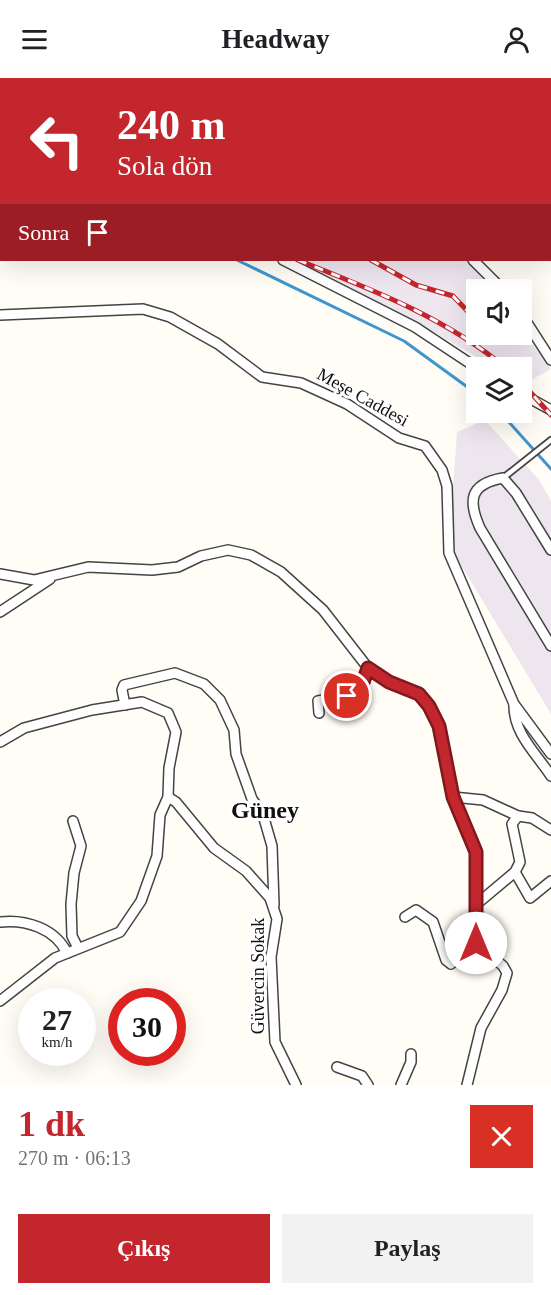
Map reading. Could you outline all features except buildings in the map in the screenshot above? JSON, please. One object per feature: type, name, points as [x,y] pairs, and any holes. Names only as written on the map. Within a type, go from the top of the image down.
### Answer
[{"type":"street","points":[[285,261],[415,327],[466,361]]},
{"type":"street","points":[[474,261],[491,279]]},
{"type":"street","name":"Meşe Caddesi","points":[[2,313],[143,309],[170,317],[218,344],[262,377],[301,383],[347,404],[399,438],[425,446],[442,470],[447,486],[449,553],[514,704],[551,754]]},
{"type":"street","points":[[532,331],[551,360]]},
{"type":"street","points":[[532,400],[551,410]]},
{"type":"street","points":[[551,550],[513,488],[503,478],[493,480],[474,495],[472,510],[502,569],[551,646]]},
{"type":"street","points":[[0,574],[34,580],[88,567],[152,570],[178,567],[201,556],[228,550],[251,555],[281,572],[317,604],[368,668],[389,682],[419,694],[429,706],[439,726],[453,797],[476,852],[478,903],[476,943]]},
{"type":"street","points":[[0,612],[57,575]]},
{"type":"street","points":[[319,713],[318,701],[347,696],[362,685],[368,668]]},
{"type":"street","points":[[125,705],[122,690],[124,686],[175,673],[204,684],[220,700],[234,730],[236,754],[252,799],[263,815],[272,846],[274,910]]},
{"type":"street","points":[[0,742],[24,728],[92,710],[141,702],[168,713],[176,732],[169,768],[168,796],[160,815],[157,856],[141,901],[120,932],[56,958],[0,1001]]},
{"type":"street","points":[[514,704],[514,716],[520,732],[551,776]]},
{"type":"street","name":"Güvercin Sokak","points":[[168,796],[176,802],[214,848],[246,871],[270,898],[277,920],[271,957],[274,1042],[296,1085]]},
{"type":"street","points":[[453,797],[483,800],[518,816],[532,818],[551,830]]},
{"type":"street","points":[[478,903],[515,872],[520,862],[512,824],[518,816]]},
{"type":"street","points":[[74,821],[81,846],[74,873],[71,904],[72,936],[78,948]]},
{"type":"street","points":[[515,872],[530,898],[551,881]]},
{"type":"street","points":[[405,917],[416,910],[433,922],[446,960],[452,964],[468,946],[476,943]]},
{"type":"street","points":[[0,921],[18,919],[34,925],[62,941],[67,953]]},
{"type":"street","points":[[467,1085],[482,1028],[502,990],[507,974],[503,966],[476,943]]},
{"type":"street","points":[[400,1085],[411,1062],[411,1054]]},
{"type":"street","points":[[337,1067],[362,1076],[368,1085]]},
{"type":"lane","points":[[503,478],[551,440]]},
{"type":"shaded area","points":[[299,261],[467,261],[483,279],[466,279],[466,345],[532,343],[551,369],[532,379],[532,357],[476,357],[434,332]]},
{"type":"shaded area","points":[[478,423],[488,423],[539,480],[551,501],[551,714],[449,545],[457,432]]},
{"type":"waterway","points":[[239,261],[404,341],[466,386]]},
{"type":"waterway","points":[[510,423],[551,469]]},
{"type":"railway","points":[[300,261],[379,293],[432,319],[492,357]]},
{"type":"railway","points":[[373,261],[416,285],[453,296],[466,310]]},
{"type":"railway","points":[[532,394],[551,415]]},
{"type":"district","name":"Güney","points":[[265,810]]},
{"type":"route","points":[[347,696],[362,685],[368,668],[372,673],[389,682],[419,694],[429,706],[439,726],[453,797],[476,852],[478,903],[476,943]]}]
